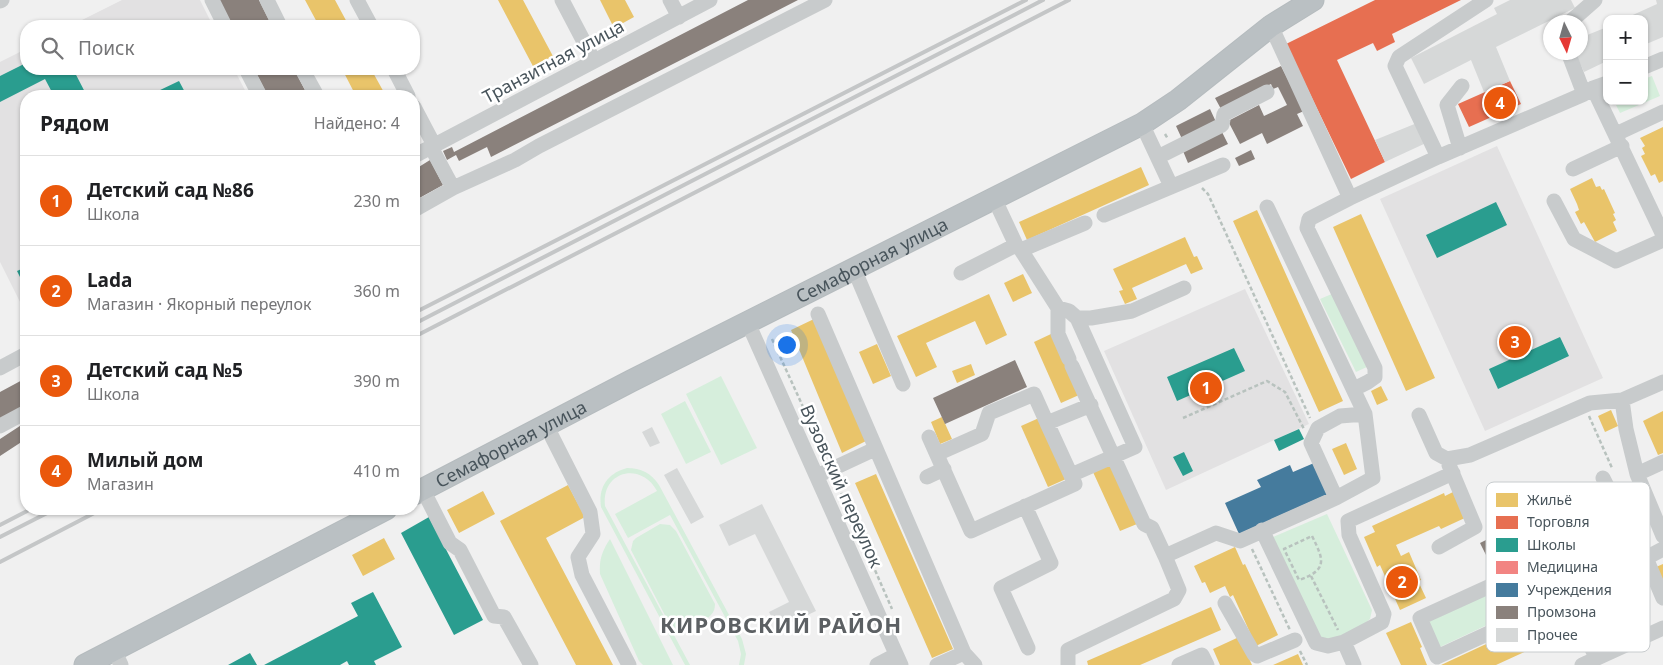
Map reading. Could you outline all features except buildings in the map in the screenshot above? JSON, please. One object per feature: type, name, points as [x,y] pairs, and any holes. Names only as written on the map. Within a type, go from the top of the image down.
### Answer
[{"type":"highway","name":"Семафорная улица","points":[[420,491],[546,425],[1142,124],[1178,100],[1271,26],[1313,0]]},
{"type":"highway","points":[[85,665],[118,658],[375,515]]},
{"type":"street","points":[[212,0],[222,20]]},
{"type":"street","points":[[267,0],[277,20]]},
{"type":"street","points":[[357,0],[368,20]]},
{"type":"street","points":[[562,0],[594,61]]},
{"type":"street","points":[[670,0],[679,17]]},
{"type":"street","name":"Транзитная улица","points":[[420,153],[710,0]]},
{"type":"street","points":[[420,207],[453,188],[515,160],[825,0]]},
{"type":"street","points":[[1438,157],[1395,66],[1399,57],[1486,0]]},
{"type":"street","points":[[1578,15],[1595,0]]},
{"type":"street","points":[[1271,26],[1350,198]]},
{"type":"street","points":[[1648,65],[1663,59]]},
{"type":"street","points":[[1574,60],[1595,88],[1619,140],[1659,216],[1663,235]]},
{"type":"street","points":[[249,75],[257,90]]},
{"type":"street","points":[[305,75],[313,90]]},
{"type":"street","points":[[397,75],[405,90]]},
{"type":"street","points":[[1460,148],[1447,105],[1462,86]]},
{"type":"street","points":[[1354,389],[1375,377],[1375,368],[1308,228],[1309,219],[1438,157],[1595,88]]},
{"type":"street","points":[[1158,157],[1222,125],[1224,114],[1267,92]]},
{"type":"street","points":[[1573,169],[1663,112]]},
{"type":"street","points":[[420,120],[453,188]]},
{"type":"street","points":[[1142,124],[1171,186]]},
{"type":"street","points":[[1104,215],[1223,165]]},
{"type":"street","points":[[994,198],[1018,248],[1058,308],[1058,334],[1144,524],[1152,528],[1179,590],[1174,599],[1068,650],[1068,665]]},
{"type":"street","points":[[1554,201],[1574,240],[1616,261],[1663,240]]},
{"type":"street","points":[[1165,556],[1216,533],[1240,541],[1336,498],[1372,478],[1365,414],[1267,207]]},
{"type":"street","points":[[961,273],[1018,248],[1085,223]]},
{"type":"street","points":[[854,269],[903,384]]},
{"type":"street","points":[[1077,318],[1090,318],[1132,311],[1184,288]]},
{"type":"street","points":[[1058,308],[1069,311],[1077,318],[1135,447],[1071,475]]},
{"type":"street","points":[[818,314],[964,653],[975,665]]},
{"type":"street","name":"Вузовский переулок","points":[[748,323],[899,660]]},
{"type":"street","points":[[0,368],[20,357]]},
{"type":"street","points":[[1262,530],[1316,643],[1328,646],[1344,642],[1382,622],[1384,614],[1348,535],[1348,521],[1470,456],[1590,403],[1622,400],[1663,382]]},
{"type":"street","points":[[929,437],[971,530],[1075,484],[1034,394],[989,413],[982,434],[937,454]]},
{"type":"street","points":[[1622,400],[1626,429],[1640,482]]},
{"type":"street","points":[[1047,423],[1091,405]]},
{"type":"street","points":[[1336,498],[1311,443],[1316,427],[1340,416],[1365,414]]},
{"type":"street","points":[[0,426],[20,415]]},
{"type":"street","points":[[1419,415],[1436,454],[1450,466],[1475,526],[1439,547]]},
{"type":"street","points":[[546,425],[590,512],[593,534],[578,557],[582,575],[629,665]]},
{"type":"street","points":[[817,476],[875,449]]},
{"type":"street","points":[[1637,474],[1663,462]]},
{"type":"street","points":[[927,477],[944,469]]},
{"type":"street","points":[[1603,478],[1605,482]]},
{"type":"street","points":[[420,495],[450,543],[460,550],[494,616],[504,618],[530,665]]},
{"type":"street","points":[[1650,505],[1663,536]]},
{"type":"street","points":[[1024,506],[1051,563],[1001,588],[1028,648]]},
{"type":"street","points":[[1650,556],[1663,550]]},
{"type":"street","points":[[1650,567],[1663,598]]},
{"type":"street","points":[[1486,588],[1420,618],[1437,657],[1486,634]]},
{"type":"street","points":[[1225,603],[1254,654],[1257,656],[1295,640]]},
{"type":"street","points":[[1650,634],[1663,628]]},
{"type":"street","points":[[1344,642],[1354,665]]},
{"type":"street","points":[[1593,652],[1596,658]]},
{"type":"street","points":[[1582,665],[1609,652]]},
{"type":"street","points":[[937,665],[964,653]]},
{"type":"street","points":[[1179,665],[1202,656],[1207,665]]},
{"type":"street","points":[[877,665],[899,660]]},
{"type":"path","points":[[1184,418],[1267,382],[1285,392],[1304,430],[1316,427],[1208,194],[1192,178]]},
{"type":"path","points":[[772,339],[832,470],[894,613]]},
{"type":"path","points":[[1312,536],[1321,555],[1321,561],[1316,572],[1311,576],[1299,580],[1284,549],[1312,536]]},
{"type":"path","points":[[1247,537],[1307,665]]},
{"type":"path","points":[[1311,576],[1344,642]]},
{"type":"shaded area","points":[[122,0],[200,0],[210,20],[82,20]]},
{"type":"shaded area","points":[[20,52],[20,75],[237,75],[245,90],[20,90],[20,302],[0,262],[0,62]]},
{"type":"shaded area","points":[[1497,146],[1603,378],[1485,431],[1380,199]]},
{"type":"shaded area","points":[[1245,289],[1309,424],[1166,490],[1104,351]]},
{"type":"green space","points":[[1652,76],[1660,96],[1648,101],[1648,78]]},
{"type":"green space","points":[[1616,105],[1639,105],[1620,113]]},
{"type":"green space","points":[[1334,293],[1369,366],[1356,372],[1320,299]]},
{"type":"green space","points":[[721,376],[757,448],[721,465],[686,394]]},
{"type":"green space","points":[[685,401],[711,452],[686,464],[661,414]]},
{"type":"green space","points":[[627,468],[645,472],[653,477],[659,485],[742,639],[746,654],[744,665],[739,665],[741,654],[738,641],[670,515],[628,538],[615,514],[657,491],[642,476],[632,473],[624,474],[615,478],[609,485],[605,494],[605,506],[690,665],[685,665],[601,507],[601,493],[606,482],[614,473]]},
{"type":"green space","points":[[1327,514],[1372,610],[1370,619],[1347,634],[1334,638],[1320,637],[1273,537]]},
{"type":"green space","points":[[660,524],[670,525],[676,531],[715,604],[714,611],[708,618],[684,629],[676,629],[669,623],[631,550],[633,541],[636,538]]},
{"type":"green space","points":[[610,539],[673,665],[643,665],[639,661],[600,574],[602,556]]},
{"type":"green space","points":[[1486,595],[1486,626],[1440,647],[1428,622]]},
{"type":"railway","points":[[420,310],[1026,0]]},
{"type":"railway","points":[[420,321],[1043,0]]},
{"type":"railway","points":[[420,334],[1069,0]]},
{"type":"railway","points":[[0,525],[20,515]]},
{"type":"railway","points":[[0,537],[43,515]]},
{"type":"railway","points":[[0,562],[90,515]]},
{"type":"place","name":"Милый дом","points":[[1500,103]]},
{"type":"place","name":"Детский сад №5","points":[[1515,342]]},
{"type":"place","name":"Детский сад №86","points":[[1206,388]]},
{"type":"place","name":"Lada","points":[[1402,582]]},
{"type":"district","name":"КИРОВСКИЙ РАЙОН","points":[[781,624]]}]
